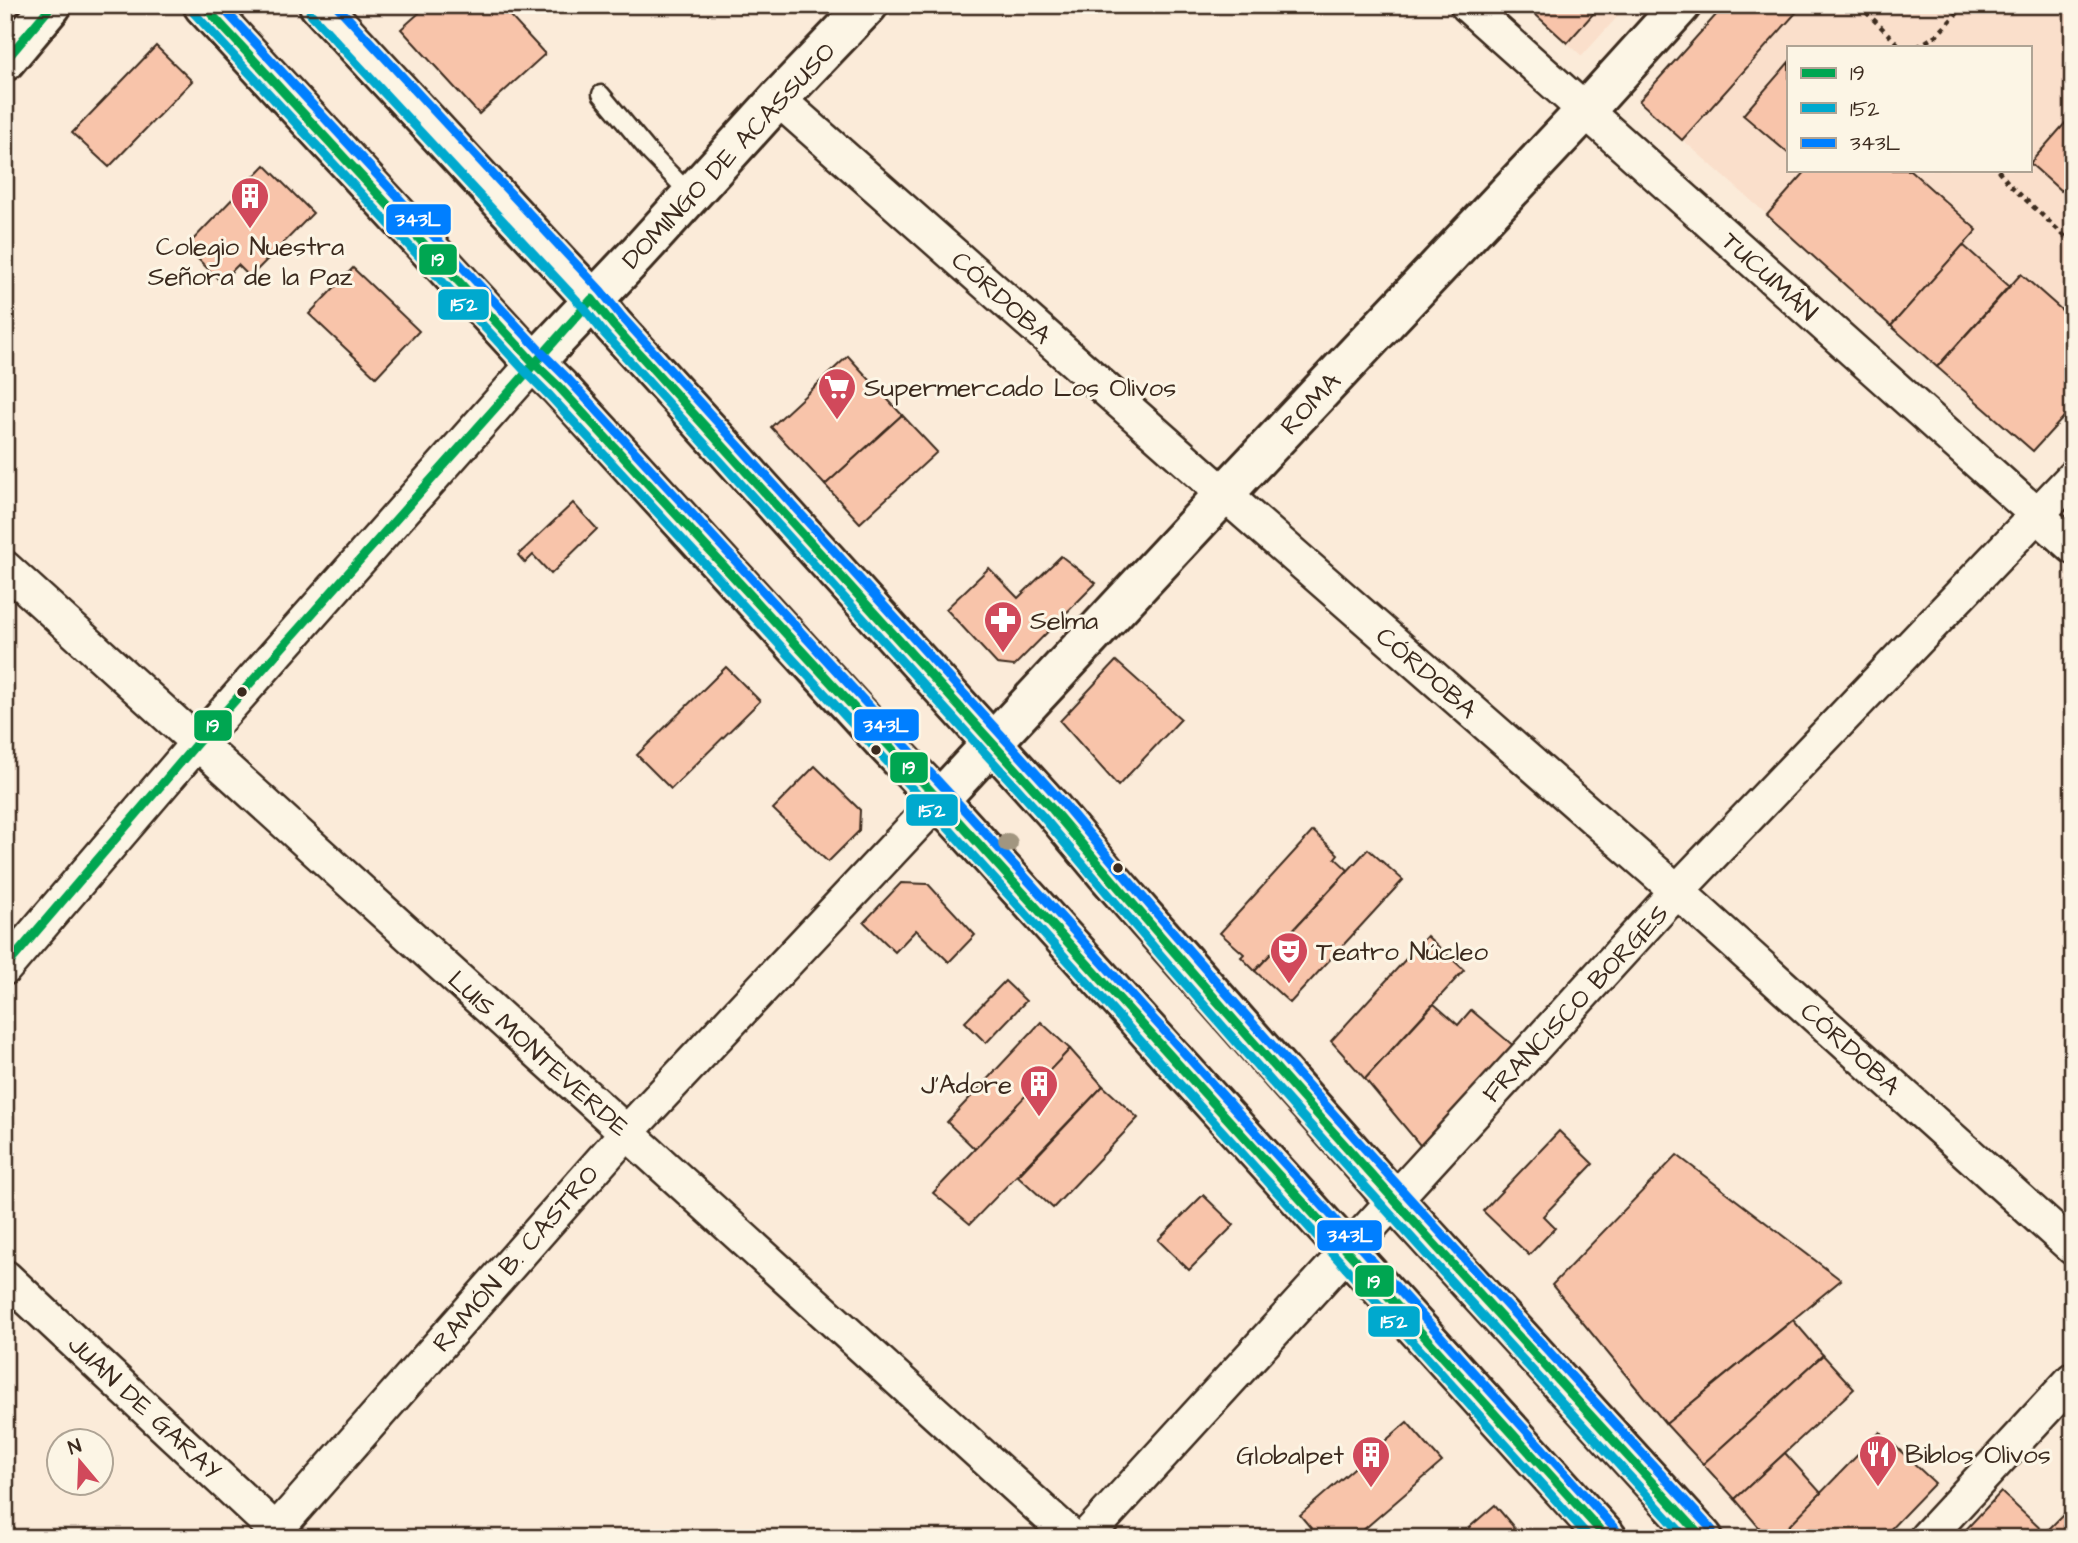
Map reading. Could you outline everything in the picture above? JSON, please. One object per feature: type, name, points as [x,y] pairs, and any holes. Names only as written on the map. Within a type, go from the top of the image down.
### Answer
[{"type":"main road","points":[[5,61],[52,5]]},
{"type":"main road","points":[[203,5],[939,800],[1607,1538]]},
{"type":"main road","points":[[319,5],[592,299],[992,742],[1394,1200],[1703,1538]]},
{"type":"main road","name":"DOMINGO DE ACASSUSO","points":[[534,363],[868,5]]},
{"type":"main road","name":"ROMA","points":[[939,800],[1585,111],[1681,5]]},
{"type":"street","name":"TUCUMÁN","points":[[1467,5],[2073,547]]},
{"type":"street","name":"CÓRDOBA","points":[[778,99],[1677,891],[2073,1248]]},
{"type":"street","name":"DOMINGO DE ACASSUSO","points":[[5,968],[198,742],[534,363]]},
{"type":"street","name":"FRANCISCO BORGES","points":[[1085,1538],[1677,891],[2073,477]]},
{"type":"street","name":"LUIS MONTEVERDE","points":[[5,568],[1073,1538]]},
{"type":"street","name":"RAMÓN B. CASTRO","points":[[276,1535],[626,1132],[939,800]]},
{"type":"street","name":"JUAN DE GARAY","points":[[5,1277],[276,1535]]},
{"type":"street","points":[[1926,1538],[2073,1379]]},
{"type":"lane","points":[[601,94],[650,153],[691,195]]},
{"type":"path","points":[[1859,5],[1899,46]]},
{"type":"path","points":[[1919,46],[1937,35],[1965,5]]},
{"type":"path","points":[[2066,5],[2073,11]]},
{"type":"path","points":[[2000,172],[2073,244]]},
{"type":"shaded area","points":[[1525,5],[1628,5],[1582,56]]},
{"type":"shaded area","points":[[1725,5],[2073,5],[2073,407],[2033,451],[1639,101]]},
{"type":"building","points":[[428,5],[500,5],[545,54],[479,114],[401,29]]},
{"type":"building","points":[[1525,5],[1601,5],[1567,43]]},
{"type":"building","points":[[1725,5],[1803,5],[1682,140],[1639,101]]},
{"type":"building","points":[[156,46],[192,81],[109,167],[72,133]]},
{"type":"building","points":[[1787,64],[1787,152],[1743,115]]},
{"type":"building","points":[[2067,121],[2073,127],[2073,178],[2061,191],[2032,165],[2032,161]]},
{"type":"building","name":"Colegio Nuestra Señora de la Paz","points":[[265,165],[313,213],[250,277],[238,265],[221,282],[186,247]]},
{"type":"building","points":[[1805,172],[1912,172],[1977,230],[1891,326],[1767,215]]},
{"type":"building","points":[[1963,245],[2009,286],[1937,367],[1891,326]]},
{"type":"building","points":[[353,268],[419,331],[376,377],[309,314]]},
{"type":"building","points":[[2021,274],[2073,320],[2073,407],[2033,451],[1937,367]]},
{"type":"building","name":"Supermercado Los Olivos","points":[[848,356],[902,415],[825,485],[771,427]]},
{"type":"building","points":[[902,415],[937,452],[860,523],[825,485]]},
{"type":"building","points":[[573,503],[597,529],[551,574],[533,555],[525,563],[518,555]]},
{"type":"building","points":[[1061,556],[1096,583],[1014,666],[997,664],[946,609],[989,568],[1018,598]]},
{"type":"building","points":[[1116,661],[1181,719],[1118,786],[1060,721]]},
{"type":"building","points":[[726,667],[760,701],[671,789],[637,755]]},
{"type":"building","points":[[815,766],[860,810],[859,831],[828,862],[773,809]]},
{"type":"building","points":[[1313,831],[1338,854],[1335,858],[1348,870],[1255,971],[1241,957],[1244,954],[1220,933]]},
{"type":"building","points":[[1368,849],[1403,880],[1290,1003],[1255,971]]},
{"type":"building","points":[[901,883],[928,884],[975,935],[949,962],[916,930],[895,952],[864,922]]},
{"type":"building","points":[[1427,936],[1464,970],[1365,1079],[1331,1041]]},
{"type":"building","points":[[1005,981],[1026,1001],[986,1043],[965,1022]]},
{"type":"building","points":[[1434,1004],[1458,1025],[1471,1010],[1515,1047],[1424,1150],[1365,1079]]},
{"type":"building","points":[[1041,1022],[1070,1049],[976,1150],[947,1122]]},
{"type":"building","name":"J'Adore","points":[[1070,1049],[1103,1086],[970,1224],[933,1193]]},
{"type":"building","points":[[1103,1086],[1138,1118],[1053,1208],[1018,1176]]},
{"type":"building","points":[[1559,1131],[1593,1164],[1543,1216],[1555,1228],[1529,1255],[1483,1211]]},
{"type":"building","points":[[1677,1155],[1841,1280],[1666,1424],[1552,1285]]},
{"type":"building","points":[[1203,1195],[1234,1225],[1189,1270],[1158,1240]]},
{"type":"building","points":[[1793,1320],[1823,1355],[1703,1464],[1666,1424]]},
{"type":"building","points":[[1823,1355],[1854,1389],[1735,1499],[1703,1464]]},
{"type":"building","name":"Globalpet","points":[[1407,1422],[1442,1462],[1354,1538],[1319,1538],[1300,1515]]},
{"type":"building","name":"Biblos Olivos","points":[[1880,1432],[1935,1483],[1882,1538],[1777,1538]]},
{"type":"building","points":[[1785,1453],[1821,1493],[1777,1538],[1768,1538],[1735,1499]]},
{"type":"building","points":[[2001,1492],[2045,1533],[2073,1505],[2073,1538],[1958,1538]]},
{"type":"building","points":[[1495,1505],[1523,1538],[1457,1538]]},
{"type":"transit line","name":"19","points":[[5,61],[52,5]]},
{"type":"transit line","name":"19","points":[[203,5],[939,800],[1607,1538]]},
{"type":"transit line","name":"343L","points":[[220,5],[948,792],[1616,1530]]},
{"type":"transit line","name":"343L","points":[[336,5],[601,291],[1062,802],[1221,987],[1383,1169],[1712,1530]]},
{"type":"transit line","name":"152","points":[[194,13],[930,808],[1590,1538]]},
{"type":"transit line","name":"152","points":[[310,13],[583,307],[1044,818],[1361,1182],[1686,1538]]},
{"type":"transit line","name":"19","points":[[5,968],[198,742],[592,299],[1053,810],[1212,995],[1374,1177],[1703,1538]]},
{"type":"place","name":"Colegio Nuestra Señora de la Paz","points":[[250,230]]},
{"type":"place","name":"Supermercado Los Olivos","points":[[837,421]]},
{"type":"place","name":"Selma","points":[[1003,654]]},
{"type":"place","name":"Teatro Núcleo","points":[[1289,985]]},
{"type":"place","name":"J'Adore","points":[[1039,1118]]},
{"type":"place","name":"Biblos Olivos","points":[[1878,1488]]},
{"type":"place","name":"Globalpet","points":[[1371,1489]]}]
